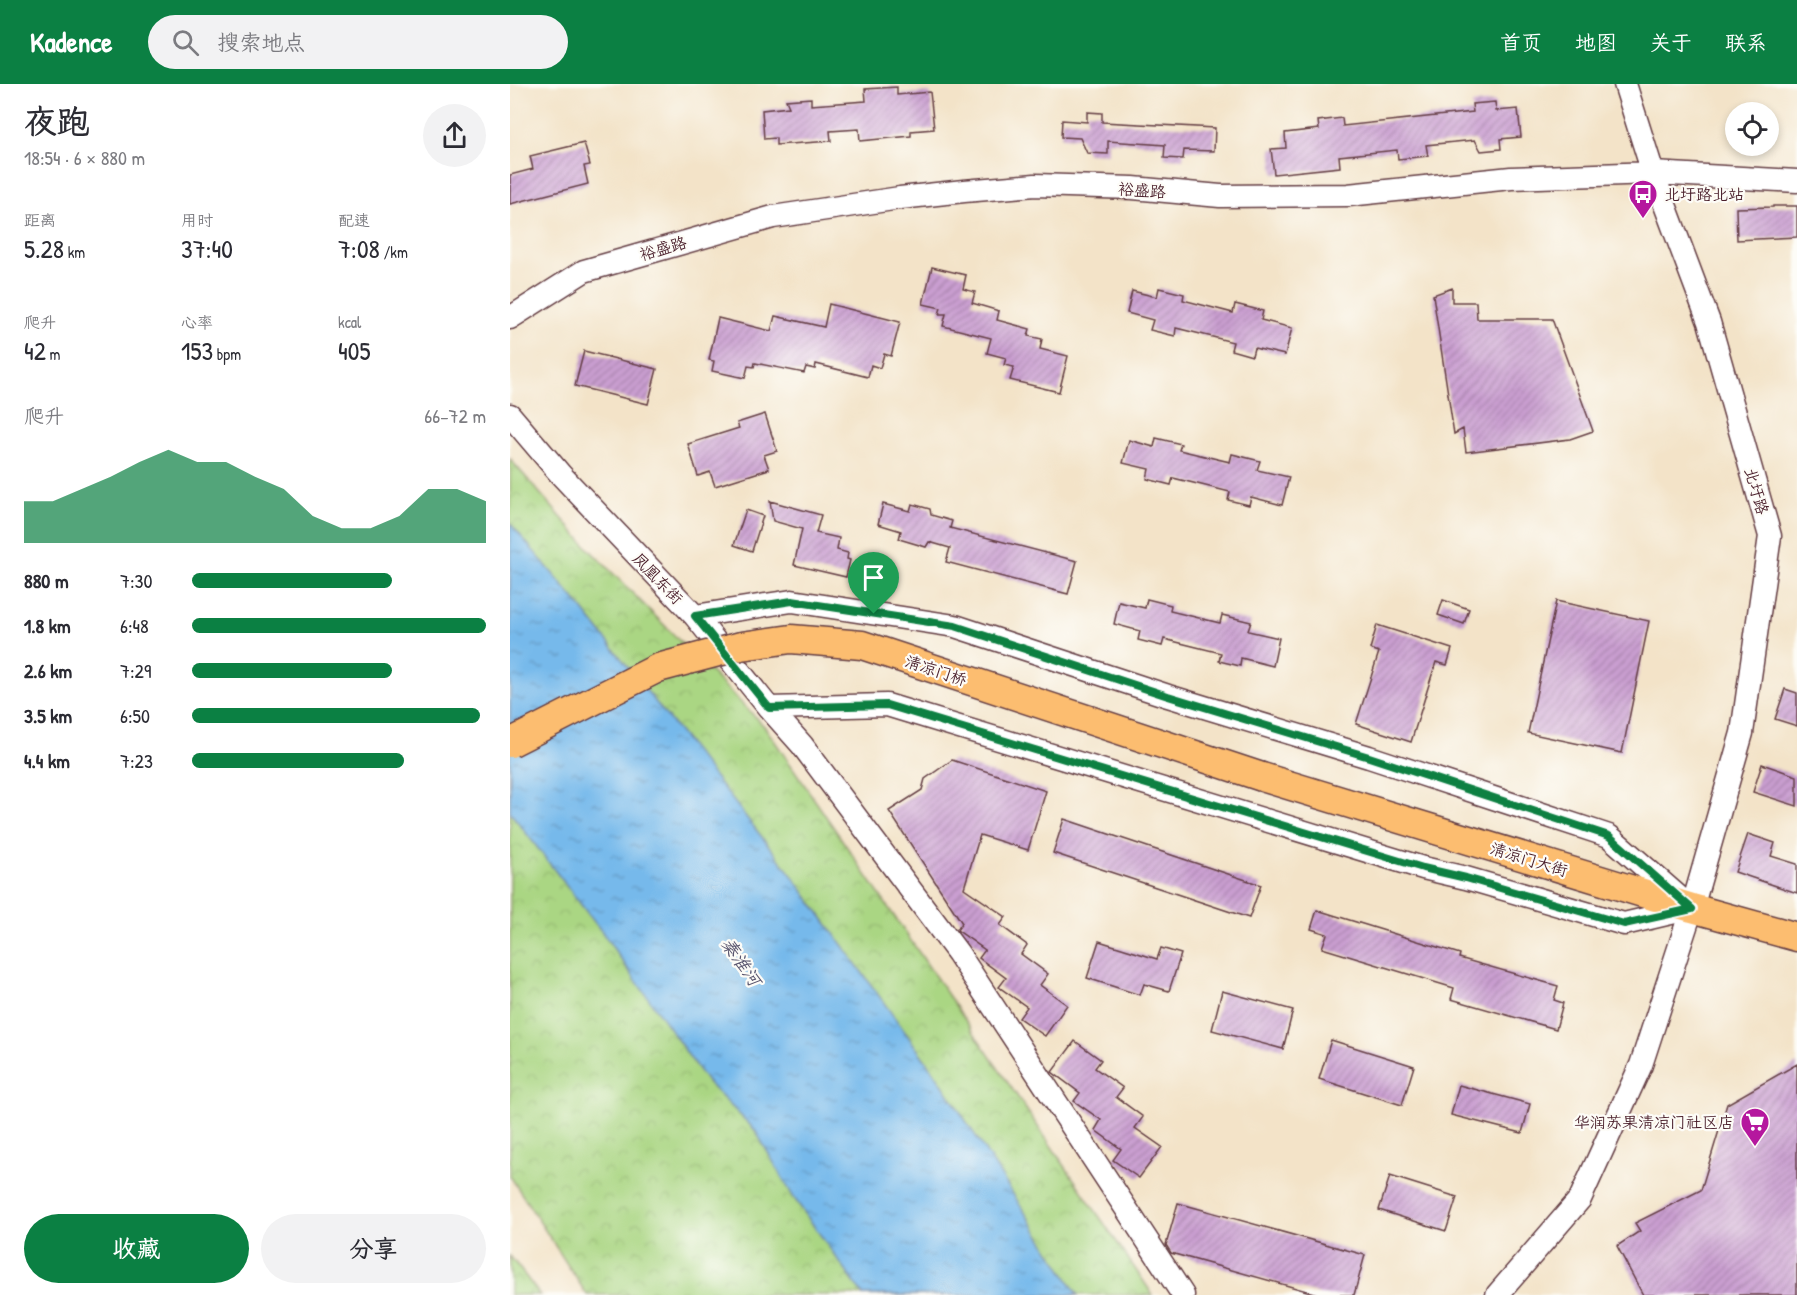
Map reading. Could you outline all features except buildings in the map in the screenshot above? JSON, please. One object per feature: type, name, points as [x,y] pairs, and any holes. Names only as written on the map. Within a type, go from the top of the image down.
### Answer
[{"type":"main road","name":"清凉门桥","points":[[510,743],[658,668],[741,646],[791,639],[862,645],[1262,777]]},
{"type":"main road","name":"清凉门大街","points":[[1262,777],[1692,909],[1797,938]]},
{"type":"street","name":"北圩路","points":[[1497,1295],[1580,1199],[1641,1065],[1692,909],[1742,733],[1770,536],[1709,322],[1653,173],[1625,84]]},
{"type":"street","name":"裕盛路","points":[[510,318],[584,271],[773,217],[900,198],[1035,185],[1133,188],[1220,196],[1348,195],[1511,178],[1653,173],[1797,181]]},
{"type":"street","name":"凤凰东街","points":[[510,415],[561,475],[695,616],[802,745],[958,953],[1183,1295]]},
{"type":"street","points":[[695,616],[792,601],[955,626],[1168,696],[1369,757],[1609,836],[1692,909]]},
{"type":"street","points":[[769,708],[887,705],[1423,868],[1466,878],[1624,924],[1692,909]]},
{"type":"green space","points":[[510,459],[588,548],[765,727],[1153,1295],[587,1295],[510,1176]]},
{"type":"green space","points":[[510,1256],[540,1295],[510,1295]]},
{"type":"water","name":"秦淮河","points":[[510,523],[580,606],[791,874],[939,1079],[1078,1295],[863,1295],[794,1198],[755,1130],[707,1082],[602,932],[510,812]]},
{"type":"place","name":"北圩路北站","points":[[1643,220]]},
{"type":"place","name":"华润苏果清凉门社区店","points":[[1755,1148]]},
{"type":"route","points":[[792,601],[874,614],[955,626],[1168,696],[1369,757],[1609,836],[1692,909],[1624,924],[1466,878],[1423,868],[887,705],[769,708],[695,616],[792,601]]}]
